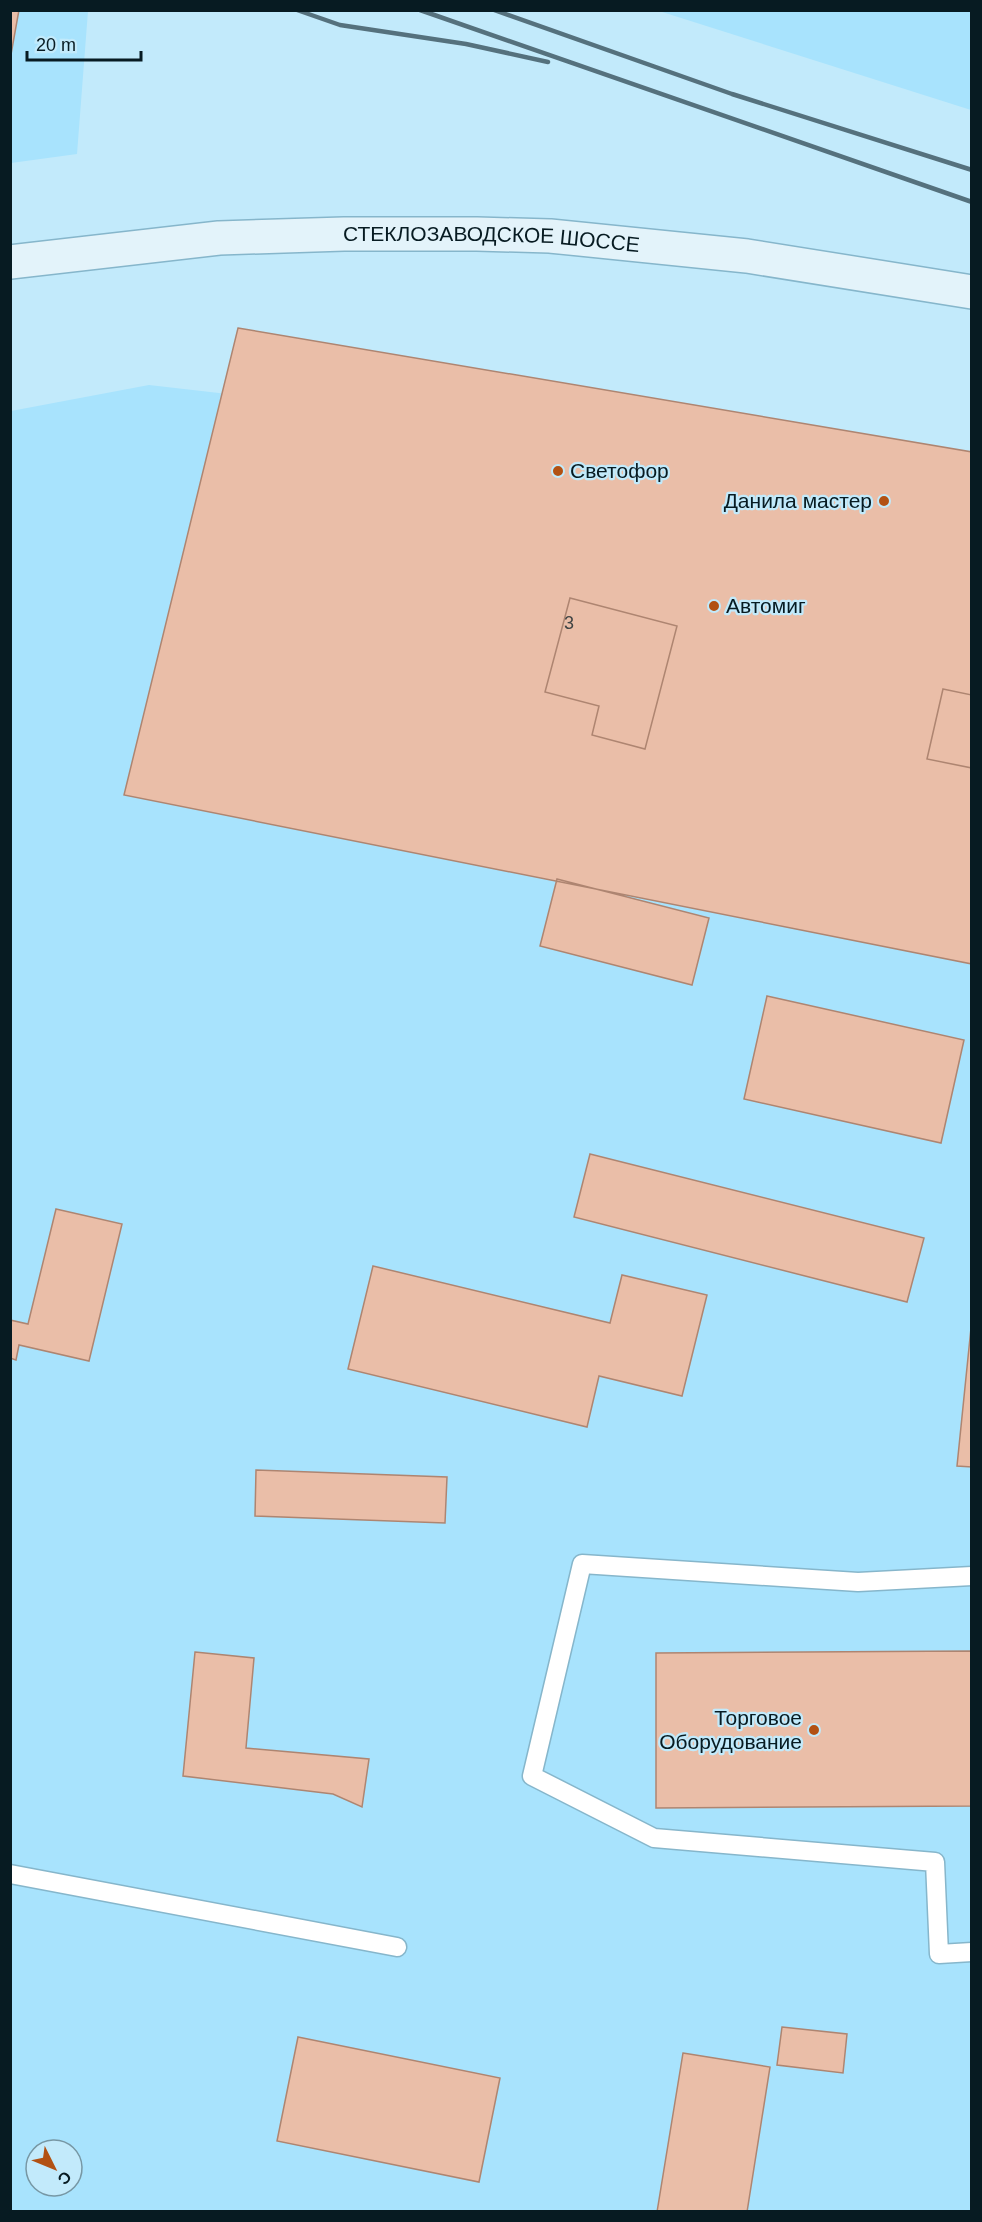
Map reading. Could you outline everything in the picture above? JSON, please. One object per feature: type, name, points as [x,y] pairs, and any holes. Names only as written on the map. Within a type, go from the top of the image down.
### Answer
[{"type":"main road","name":"СТЕКЛОЗАВОДСКОЕ ШОССЕ","points":[[10,262],[219,238],[344,234],[550,236],[747,256],[972,292]]},
{"type":"lane","points":[[972,1576],[858,1582],[582,1563],[532,1776],[654,1838],[935,1862],[939,1954],[972,1952]]},
{"type":"lane","points":[[10,1874],[397,1947]]},
{"type":"shaded area","points":[[10,11],[88,11],[77,154],[11,163]]},
{"type":"shaded area","points":[[659,11],[971,11],[971,110]]},
{"type":"shaded area","points":[[149,385],[971,480],[971,2211],[11,2212],[11,411]]},
{"type":"building","points":[[10,10],[19,10],[10,60]]},
{"type":"building","points":[[238,328],[972,452],[972,964],[124,795]]},
{"type":"building","points":[[570,598],[677,626],[645,749],[592,735],[599,706],[545,692]]},
{"type":"building","points":[[943,689],[972,695],[972,768],[927,759]]},
{"type":"building","points":[[557,879],[709,918],[692,985],[540,946]]},
{"type":"building","points":[[767,996],[964,1040],[941,1143],[744,1099]]},
{"type":"building","points":[[590,1154],[924,1238],[907,1302],[574,1217]]},
{"type":"building","points":[[56,1209],[122,1224],[89,1361],[19,1345],[16,1360],[10,1358],[10,1320],[28,1324]]},
{"type":"building","points":[[373,1266],[610,1323],[622,1275],[707,1295],[682,1396],[599,1376],[587,1427],[348,1369]]},
{"type":"building","points":[[972,1328],[972,1467],[957,1466]]},
{"type":"building","points":[[256,1470],[447,1477],[445,1523],[255,1516]]},
{"type":"building","name":"Торговое Оборудование","points":[[972,1651],[972,1806],[656,1808],[656,1653]]},
{"type":"building","points":[[195,1652],[254,1658],[246,1748],[369,1759],[362,1807],[333,1794],[183,1776]]},
{"type":"building","points":[[782,2027],[847,2034],[843,2073],[777,2065]]},
{"type":"building","points":[[298,2037],[500,2078],[479,2182],[277,2141]]},
{"type":"building","points":[[683,2053],[770,2067],[747,2212],[657,2212]]},
{"type":"railway","points":[[297,10],[340,25],[466,44],[548,62]]},
{"type":"railway","points":[[420,10],[972,202]]},
{"type":"railway","points":[[494,10],[732,94],[972,170]]},
{"type":"place","name":"Светофор","points":[[558,471]]},
{"type":"place","name":"Данила мастер","points":[[884,501]]},
{"type":"place","name":"Автомиг","points":[[714,606]]},
{"type":"place","name":"Торговое Оборудование","points":[[814,1730]]}]
